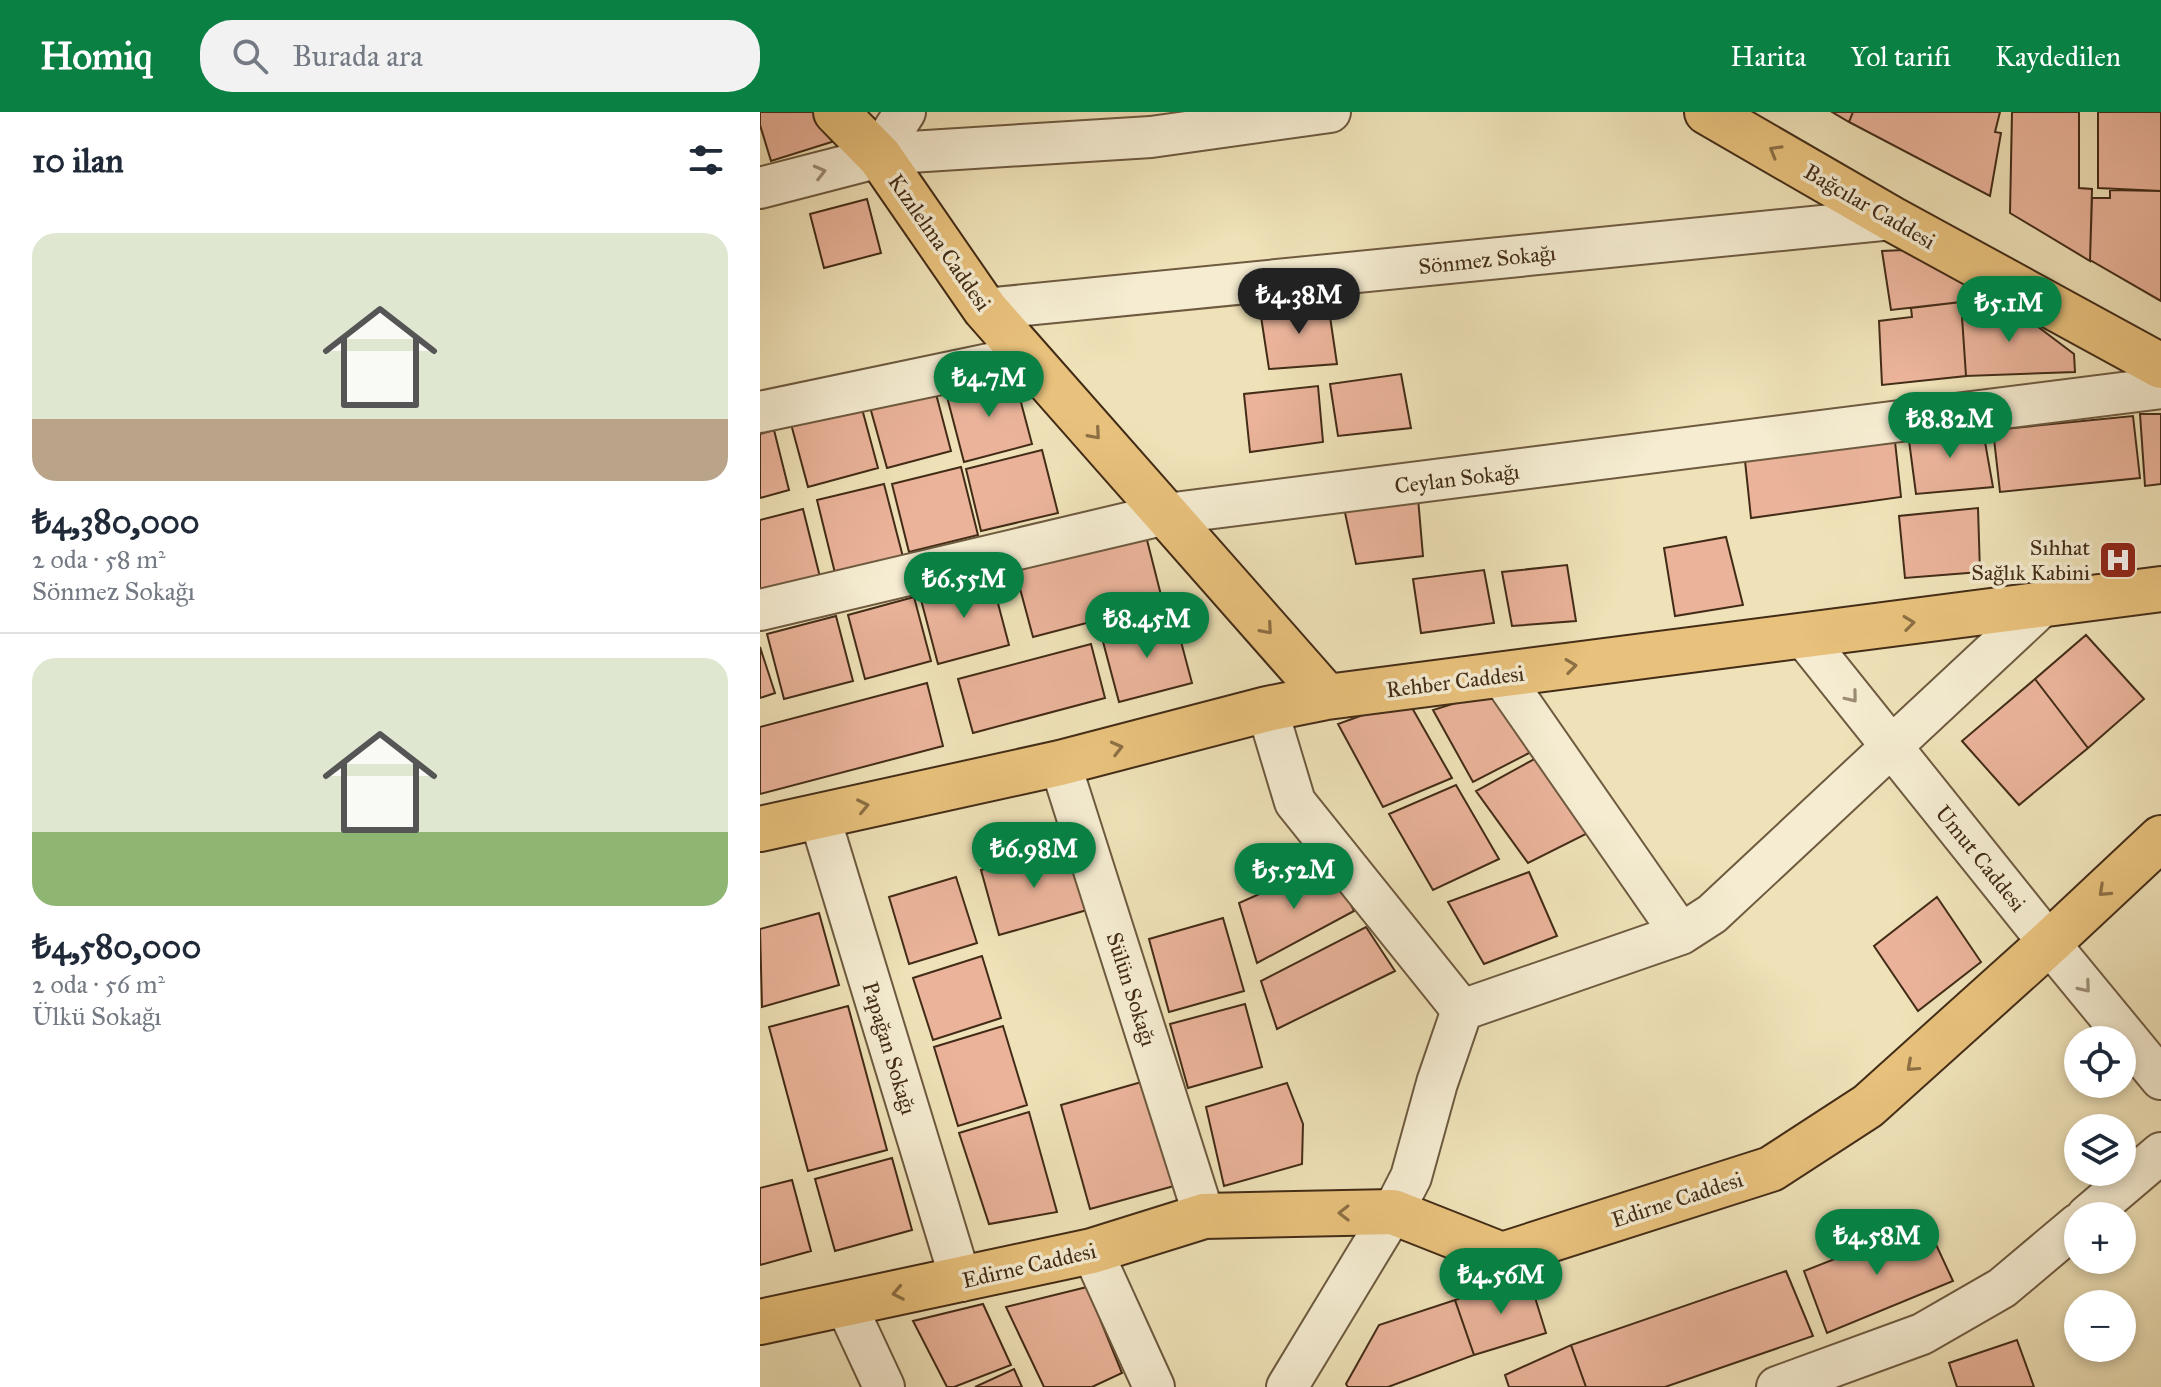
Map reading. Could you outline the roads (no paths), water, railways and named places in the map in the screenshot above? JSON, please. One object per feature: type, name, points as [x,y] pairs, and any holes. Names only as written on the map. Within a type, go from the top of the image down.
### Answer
[{"type":"main road","name":"Kızılelma Caddesi","points":[[836,112],[879,156],[985,309],[1327,697]]},
{"type":"main road","name":"Bağcılar Caddesi","points":[[1707,112],[1892,219],[2161,366]]},
{"type":"main road","name":"Rehber Caddesi","points":[[760,829],[1060,763],[1267,709],[1327,697],[2161,589]]},
{"type":"main road","name":"Edirne Caddesi","points":[[760,1322],[1092,1251],[1204,1216],[1393,1212],[1502,1255],[1771,1169],[1868,1106],[2161,838]]},
{"type":"street","points":[[879,156],[905,112]]},
{"type":"street","points":[[760,188],[879,156],[1151,137],[1314,113]]},
{"type":"street","name":"Sönmez Sokağı","points":[[985,309],[1892,219]]},
{"type":"street","points":[[760,412],[1027,356]]},
{"type":"street","name":"Ceylan Sokağı","points":[[760,610],[1166,514],[2161,388]]},
{"type":"street","points":[[1462,1010],[1681,934],[1712,914],[2043,605]]},
{"type":"street","name":"Umut Caddesi","points":[[1803,636],[2161,1079]]},
{"type":"street","points":[[1501,675],[1681,934]]},
{"type":"street","points":[[1267,709],[1295,802],[1462,1010]]},
{"type":"street","name":"Sülün Sokağı","points":[[1060,763],[1204,1216]]},
{"type":"street","name":"Papağan Sokağı","points":[[819,815],[961,1281]]},
{"type":"street","points":[[1287,1387],[1411,1177],[1437,1083],[1462,1010]]},
{"type":"street","points":[[2103,1202],[2161,1153]]},
{"type":"street","points":[[1777,1387],[1922,1334],[2002,1288],[2064,1236]]},
{"type":"street","points":[[1092,1251],[1154,1387]]},
{"type":"street","points":[[845,1303],[884,1387]]},
{"type":"place","name":"Sıhhat Sağlık Kabini","points":[[2118,560]]}]
